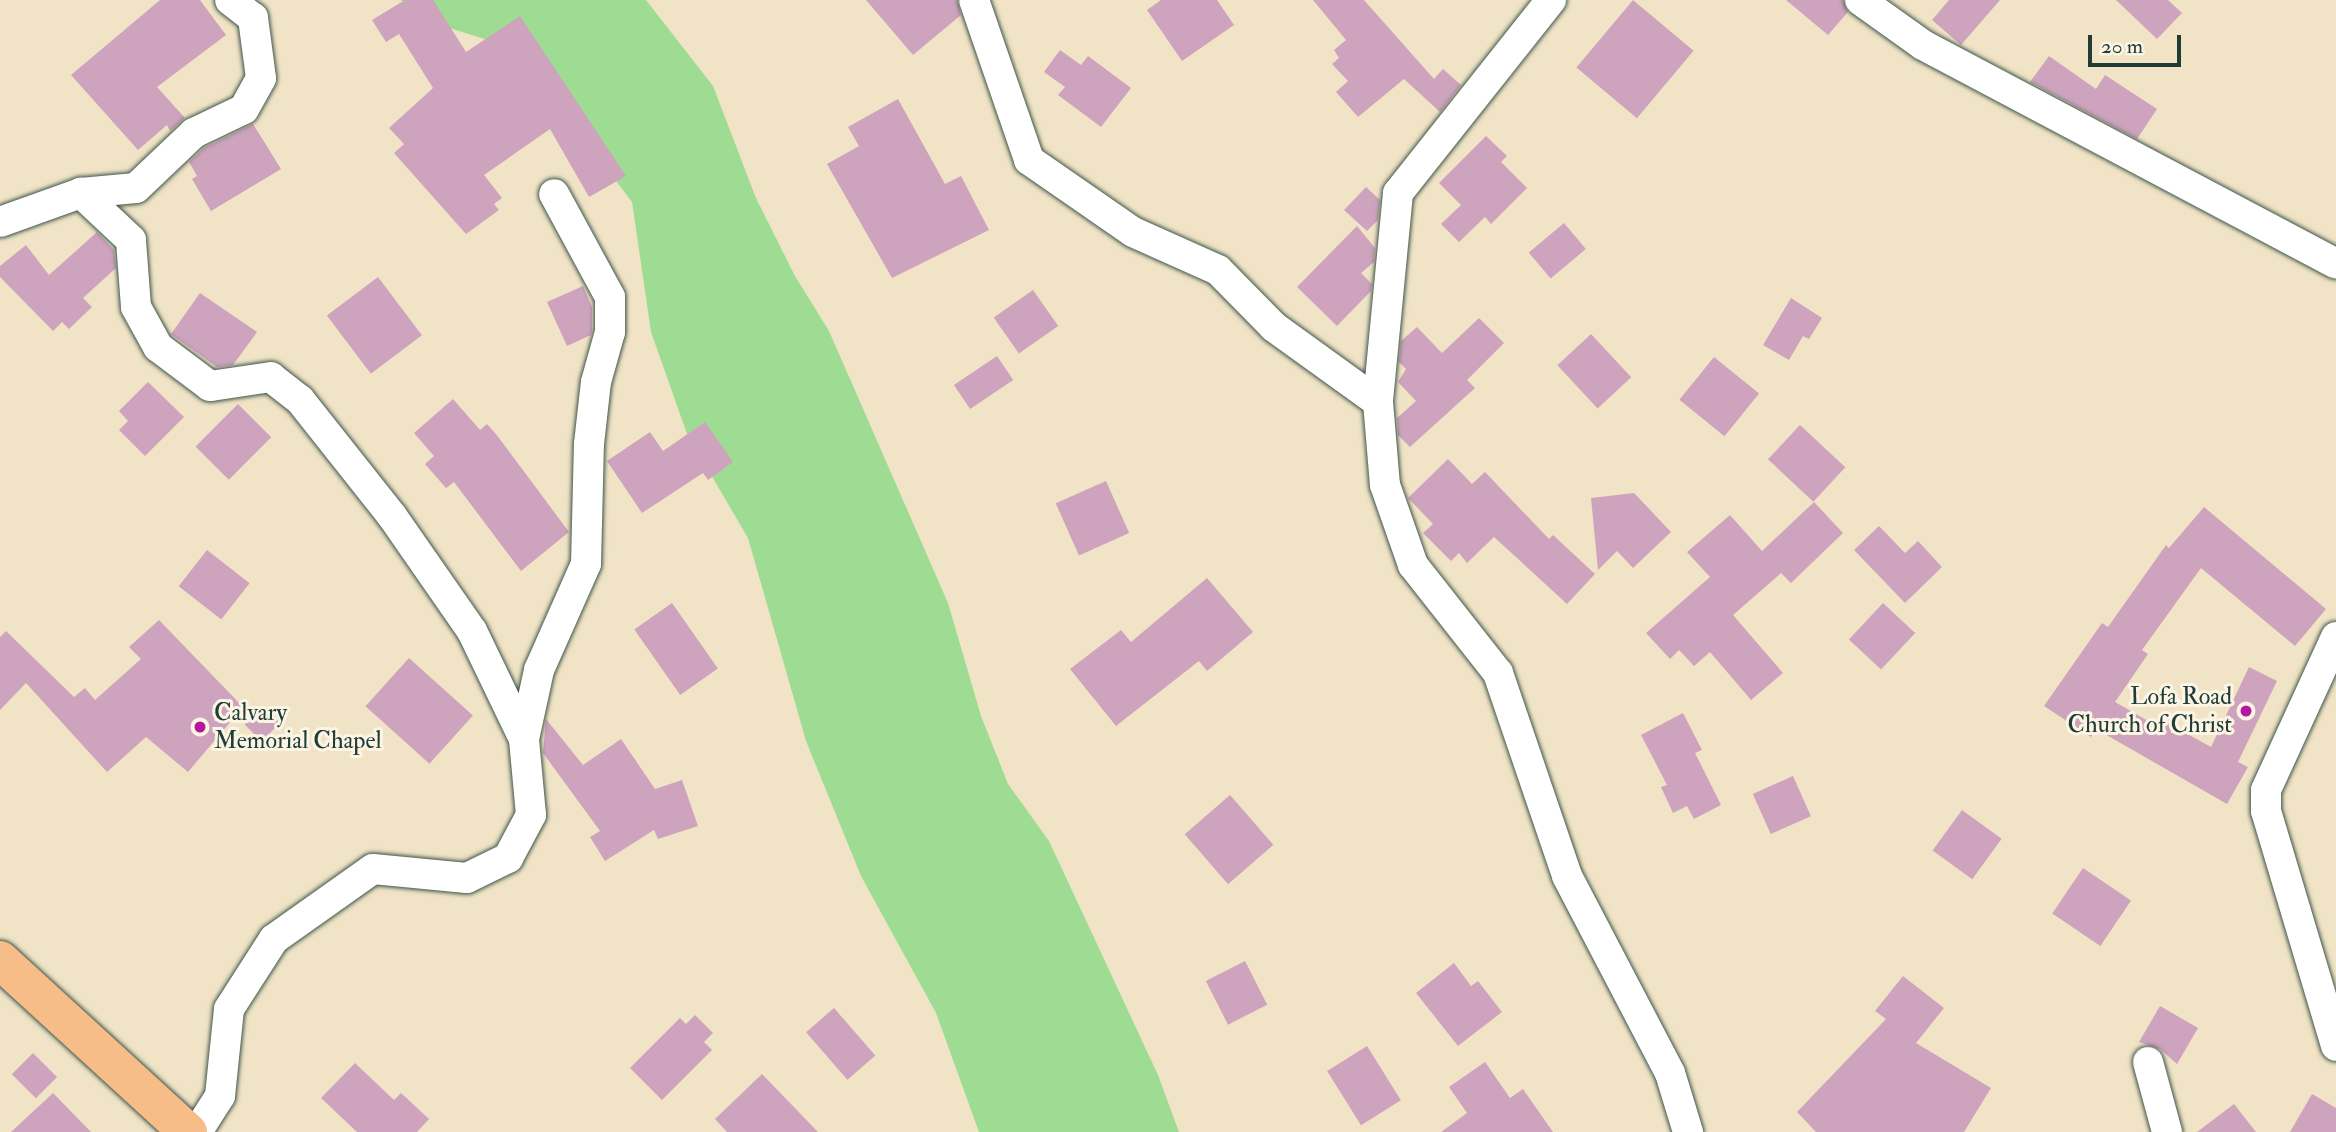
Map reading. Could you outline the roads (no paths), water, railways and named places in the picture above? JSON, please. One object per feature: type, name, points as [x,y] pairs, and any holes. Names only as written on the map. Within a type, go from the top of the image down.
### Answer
[{"type":"highway","points":[[0,960],[188,1132]]},
{"type":"street","points":[[0,222],[81,193],[135,188],[194,133],[244,109],[261,78],[253,18],[230,0]]},
{"type":"street","points":[[974,0],[1029,160],[1133,232],[1218,270],[1274,327],[1378,402]]},
{"type":"street","points":[[1551,0],[1398,193],[1378,402],[1385,485],[1413,565],[1497,673],[1567,876],[1670,1073],[1688,1132]]},
{"type":"street","points":[[1860,0],[1923,45],[2336,264]]},
{"type":"street","points":[[81,193],[131,240],[135,307],[158,347],[210,386],[271,377],[300,400],[392,516],[472,631],[524,739]]},
{"type":"street","points":[[197,1132],[219,1096],[229,1009],[274,939],[373,869],[467,878],[508,858],[531,815],[524,739],[539,670],[586,564],[589,444],[596,383],[610,332],[610,297],[554,194]]},
{"type":"street","points":[[2336,637],[2266,790],[2266,811],[2336,1046]]},
{"type":"street","points":[[2148,1062],[2166,1132]]},
{"type":"place","name":"Lofa Road Church of Christ","points":[[2246,711]]},
{"type":"place","name":"Calvary Memorial Chapel","points":[[200,727]]}]
